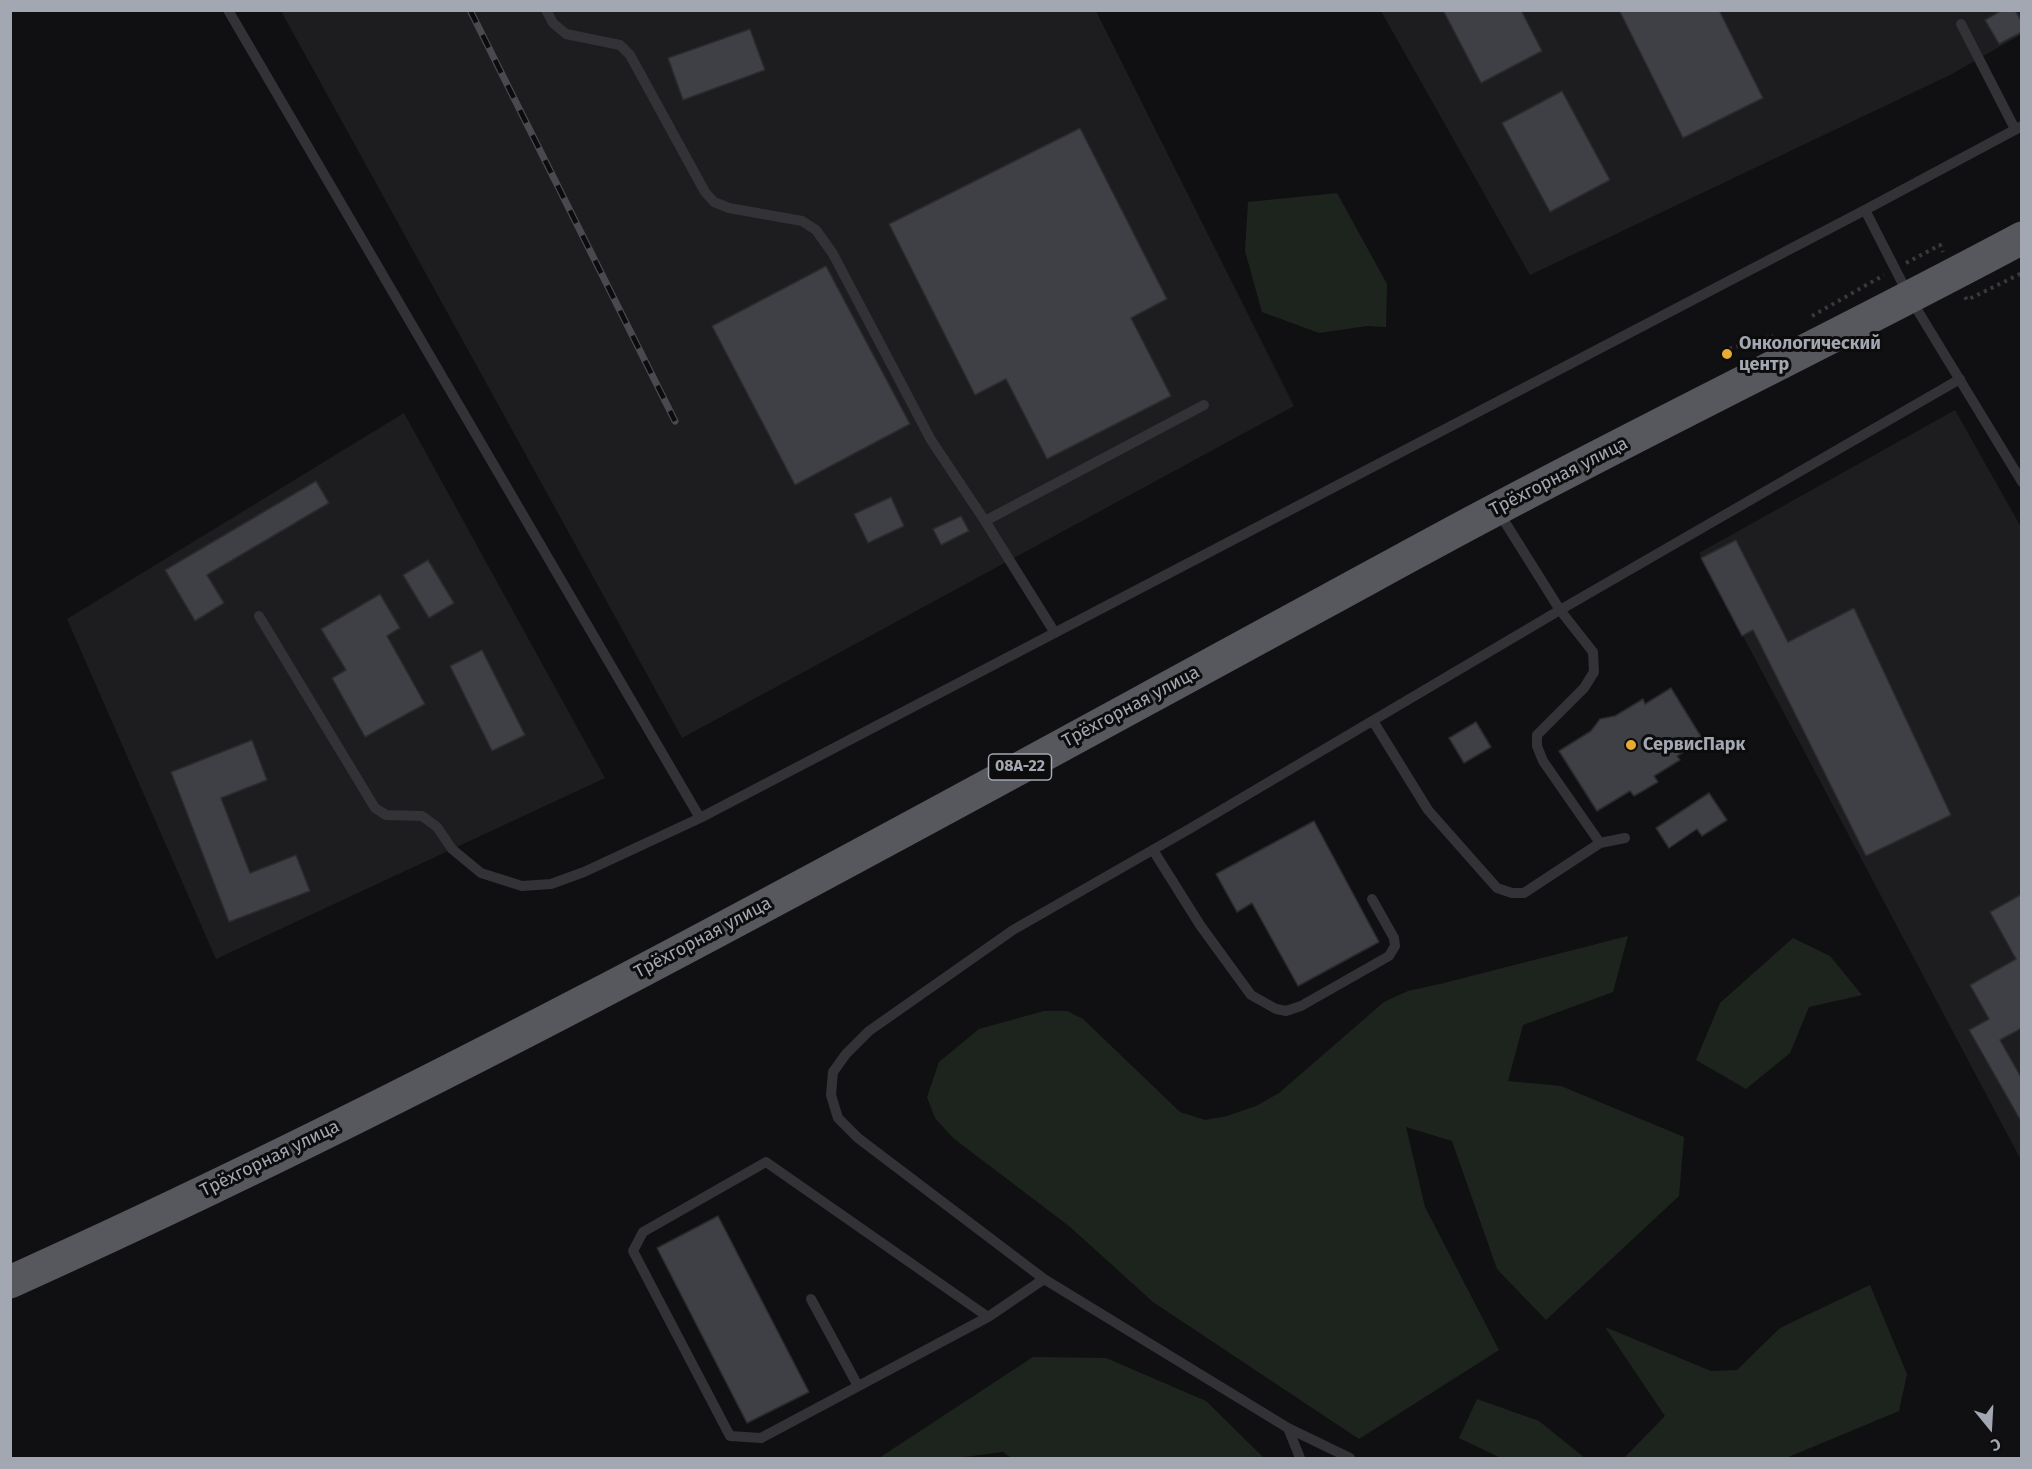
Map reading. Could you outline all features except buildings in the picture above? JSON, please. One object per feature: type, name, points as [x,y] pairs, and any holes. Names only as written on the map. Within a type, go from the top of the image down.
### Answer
[{"type":"highway","name":"Трёхгорная улица","points":[[10,1282],[138,1224],[584,1002],[1497,509],[1910,298],[2022,238]]},
{"type":"lane","points":[[228,10],[700,818]]},
{"type":"lane","points":[[546,10],[553,23],[566,34],[620,45],[630,55],[705,192],[714,202],[729,208],[802,221],[816,230],[833,254],[931,440],[1055,633]]},
{"type":"lane","points":[[259,616],[375,808],[386,815],[422,816],[437,827],[452,849],[481,873],[522,885],[551,884],[584,872],[700,818],[1865,210],[2018,127],[1961,24]]},
{"type":"lane","points":[[1865,210],[1910,298],[2022,482]]},
{"type":"lane","points":[[1350,1458],[1288,1428],[1044,1279],[858,1138],[838,1118],[831,1095],[833,1072],[846,1054],[869,1031],[1013,930],[1960,379]]},
{"type":"lane","points":[[985,521],[1204,405]]},
{"type":"lane","points":[[1497,509],[1560,610],[1593,652],[1594,672],[1584,688],[1537,735],[1537,746],[1543,761],[1600,843]]},
{"type":"lane","points":[[1373,721],[1428,810],[1497,888],[1512,893],[1524,893],[1600,843],[1625,838]]},
{"type":"lane","points":[[1153,850],[1200,925],[1251,995],[1276,1009],[1286,1011],[1301,1006],[1389,956],[1395,946],[1394,938],[1372,899]]},
{"type":"lane","points":[[988,1317],[766,1162],[643,1233],[633,1251],[730,1436],[761,1438],[988,1317],[1044,1279]]},
{"type":"lane","points":[[811,1299],[858,1386]]},
{"type":"lane","points":[[1288,1428],[1300,1458]]},
{"type":"shaded area","points":[[2021,10],[2022,34],[1952,74],[1530,275],[1381,11]]},
{"type":"shaded area","points":[[281,11],[1096,11],[1294,406],[682,738]]},
{"type":"shaded area","points":[[1337,193],[1387,284],[1386,327],[1367,326],[1319,333],[1262,312],[1245,251],[1248,202]]},
{"type":"shaded area","points":[[1955,410],[2021,527],[2021,1160],[1699,553]]},
{"type":"shaded area","points":[[404,413],[605,778],[216,959],[67,619]]},
{"type":"shaded area","points":[[1628,936],[1613,992],[1523,1025],[1508,1081],[1561,1086],[1684,1137],[1679,1196],[1546,1320],[1497,1269],[1452,1141],[1406,1127],[1425,1207],[1499,1350],[1359,1439],[1153,1302],[1069,1226],[953,1138],[935,1118],[927,1097],[939,1062],[979,1029],[1044,1011],[1067,1011],[1083,1019],[1180,1112],[1205,1120],[1227,1116],[1256,1106],[1279,1093],[1384,1002],[1408,991]]},
{"type":"shaded area","points":[[1793,938],[1830,956],[1862,995],[1809,1007],[1790,1053],[1746,1089],[1696,1060],[1720,1003]]},
{"type":"shaded area","points":[[1870,1285],[1907,1374],[1899,1411],[1786,1458],[1624,1458],[1665,1416],[1605,1327],[1711,1371],[1737,1370],[1780,1328]]},
{"type":"shaded area","points":[[1033,1357],[1106,1358],[1206,1401],[1264,1458],[1011,1458],[1003,1452],[957,1458],[879,1458]]},
{"type":"shaded area","points":[[1477,1399],[1539,1421],[1585,1458],[1501,1458],[1459,1438]]},
{"type":"railway","points":[[470,10],[675,421]]},
{"type":"place","name":"Онкологический центр","points":[[1727,354]]},
{"type":"place","name":"СервисПарк","points":[[1631,745]]}]
